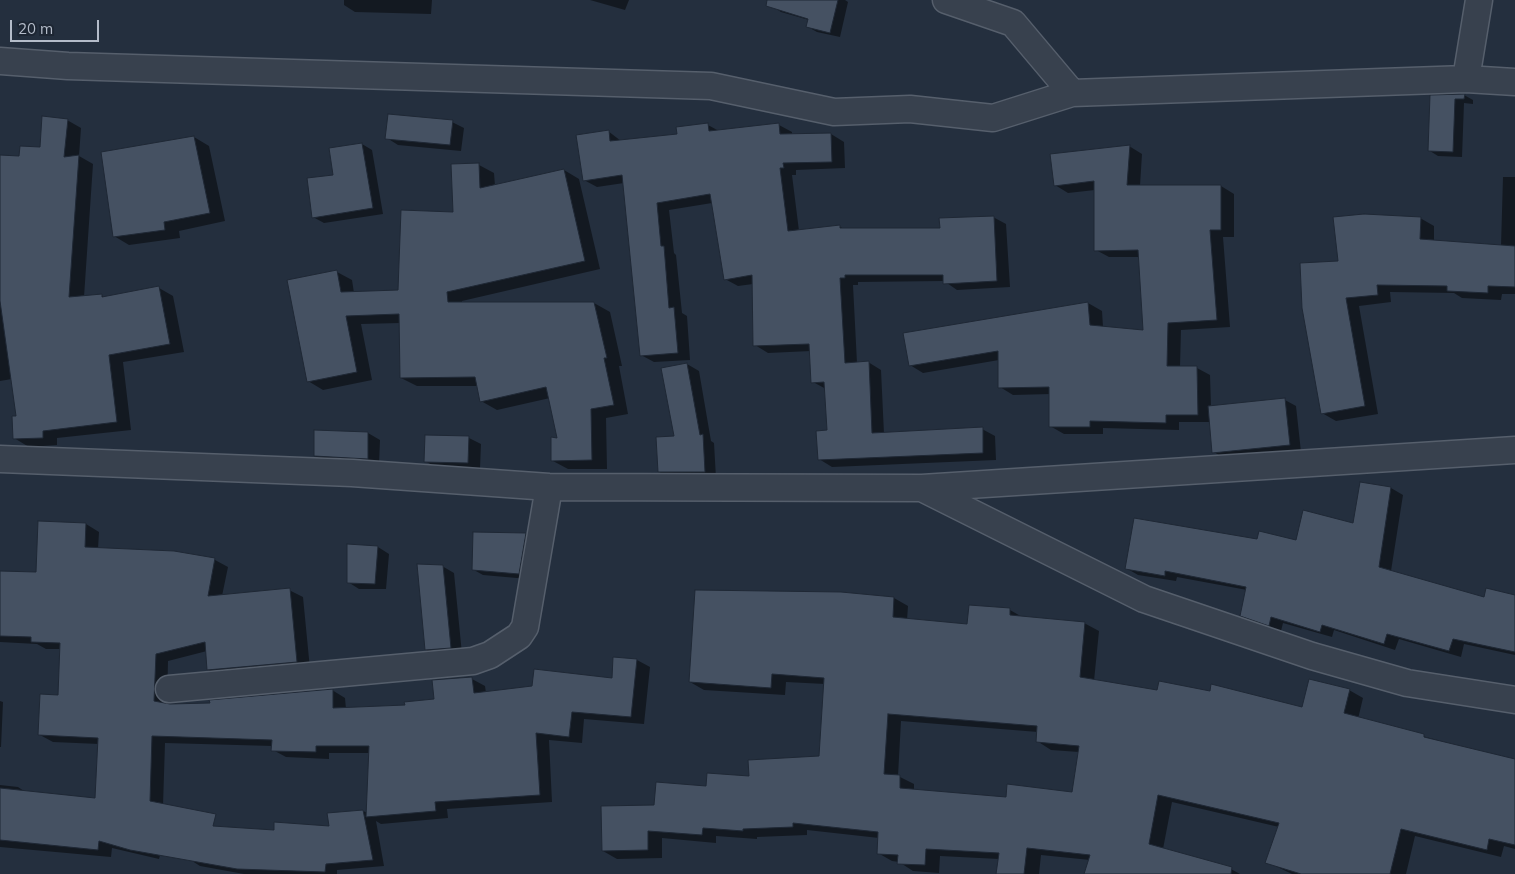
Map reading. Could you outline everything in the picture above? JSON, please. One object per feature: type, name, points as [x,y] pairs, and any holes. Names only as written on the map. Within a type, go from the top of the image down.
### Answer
[{"type":"street","points":[[946,0],[1013,23],[1072,93]]},
{"type":"street","points":[[1466,79],[1479,0]]},
{"type":"street","points":[[0,62],[68,66],[711,86],[834,112],[910,109],[993,118],[1072,93],[1466,79],[1515,82]]},
{"type":"street","points":[[0,459],[352,473],[550,487],[922,488],[1515,450]]},
{"type":"street","points":[[169,689],[473,661],[490,655],[519,636],[525,627],[550,487]]},
{"type":"street","points":[[922,488],[1144,599],[1312,656],[1407,683],[1515,700]]},
{"type":"building","points":[[767,0],[838,0],[830,33],[806,27],[808,19],[766,6]]},
{"type":"building","points":[[1465,94],[1464,99],[1455,99],[1453,152],[1428,151],[1430,95]]},
{"type":"building","points":[[388,114],[453,120],[450,145],[385,139]]},
{"type":"building","points":[[42,116],[68,119],[64,157],[79,155],[69,297],[102,294],[102,297],[159,286],[170,344],[109,355],[117,422],[43,431],[43,438],[13,439],[12,416],[16,416],[0,301],[0,155],[19,156],[20,146],[40,147]]},
{"type":"building","points":[[708,123],[709,131],[779,123],[780,134],[831,133],[832,162],[783,163],[784,168],[780,168],[788,231],[840,225],[840,228],[940,228],[939,218],[994,216],[997,281],[943,284],[943,275],[845,275],[845,278],[840,278],[845,363],[869,361],[872,433],[983,427],[983,453],[818,460],[816,431],[827,430],[824,382],[811,383],[809,344],[753,346],[752,275],[724,280],[710,194],[657,203],[661,246],[664,246],[669,308],[674,307],[678,353],[640,356],[622,175],[583,181],[576,135],[609,130],[610,141],[677,134],[676,127]]},
{"type":"building","points":[[194,136],[210,213],[164,222],[165,230],[113,237],[101,152]]},
{"type":"building","points":[[362,143],[373,208],[312,218],[307,178],[333,175],[329,148]]},
{"type":"building","points":[[1130,145],[1127,185],[1221,185],[1221,230],[1210,230],[1217,320],[1168,323],[1167,366],[1197,366],[1198,415],[1166,415],[1166,423],[1090,421],[1090,427],[1049,427],[1049,387],[998,388],[998,351],[909,366],[903,333],[1088,302],[1090,325],[1143,330],[1138,250],[1094,251],[1094,181],[1054,186],[1050,154]]},
{"type":"building","points":[[479,163],[480,188],[564,169],[585,261],[447,292],[448,302],[594,302],[607,358],[604,358],[614,405],[591,409],[592,460],[551,461],[551,437],[557,438],[546,387],[480,402],[475,377],[400,378],[399,314],[346,316],[357,372],[307,382],[287,280],[337,270],[341,292],[398,290],[401,210],[453,212],[451,164]]},
{"type":"building","points":[[1364,214],[1421,217],[1420,239],[1515,246],[1515,287],[1488,286],[1488,293],[1447,291],[1447,286],[1377,285],[1378,295],[1346,298],[1365,406],[1321,414],[1302,308],[1300,263],[1338,261],[1333,217]]},
{"type":"building","points":[[687,363],[700,435],[703,434],[705,472],[658,472],[656,437],[674,436],[661,368]]},
{"type":"building","points":[[1285,398],[1290,445],[1212,453],[1208,406]]},
{"type":"building","points":[[314,430],[368,432],[368,459],[314,456]]},
{"type":"building","points":[[425,435],[469,436],[468,463],[424,462]]},
{"type":"building","points":[[1360,482],[1391,487],[1379,567],[1484,597],[1486,588],[1515,595],[1515,652],[1453,639],[1449,651],[1387,634],[1384,644],[1322,625],[1320,632],[1271,617],[1269,626],[1240,616],[1246,587],[1165,571],[1165,576],[1125,569],[1134,518],[1257,539],[1259,531],[1296,540],[1303,510],[1353,523]]},
{"type":"building","points":[[38,521],[86,523],[85,547],[174,551],[215,558],[208,596],[290,588],[297,662],[207,670],[205,642],[156,654],[154,701],[170,704],[210,703],[209,700],[333,689],[333,708],[405,705],[404,702],[434,699],[432,680],[472,677],[474,693],[532,686],[534,669],[612,678],[613,657],[637,659],[631,717],[572,712],[569,737],[536,733],[540,795],[435,802],[436,811],[366,817],[369,746],[316,746],[316,752],[271,751],[272,740],[152,736],[150,801],[216,814],[213,826],[274,830],[274,822],[329,826],[327,813],[363,810],[373,860],[326,864],[325,872],[237,869],[130,850],[99,841],[98,850],[0,840],[0,788],[95,798],[98,738],[38,735],[40,694],[58,695],[60,643],[31,642],[31,637],[0,636],[0,571],[36,572]]},
{"type":"building","points":[[473,532],[526,533],[519,574],[472,570]]},
{"type":"building","points":[[347,544],[378,546],[375,584],[347,583]]},
{"type":"building","points":[[417,564],[443,565],[451,648],[425,650]]},
{"type":"building","points":[[695,590],[841,592],[894,597],[893,617],[967,624],[969,605],[1010,608],[1010,615],[1085,622],[1080,677],[1157,690],[1159,681],[1210,691],[1211,684],[1302,707],[1309,679],[1350,689],[1344,713],[1424,734],[1424,737],[1515,759],[1515,845],[1489,839],[1487,850],[1401,829],[1390,874],[1301,874],[1265,863],[1279,823],[1158,795],[1149,844],[1232,867],[1231,874],[1084,874],[1090,855],[1027,848],[1024,874],[996,874],[999,853],[926,849],[925,865],[897,864],[898,855],[877,854],[878,832],[793,823],[793,827],[743,829],[743,831],[703,828],[702,835],[648,831],[648,850],[602,851],[601,806],[654,805],[656,782],[706,786],[707,773],[749,776],[748,760],[819,756],[824,678],[772,674],[771,688],[689,682]],"holes":[[[888,714],[1037,726],[1036,742],[1079,746],[1072,792],[1007,784],[1006,797],[900,788],[900,775],[884,774]]]}]
